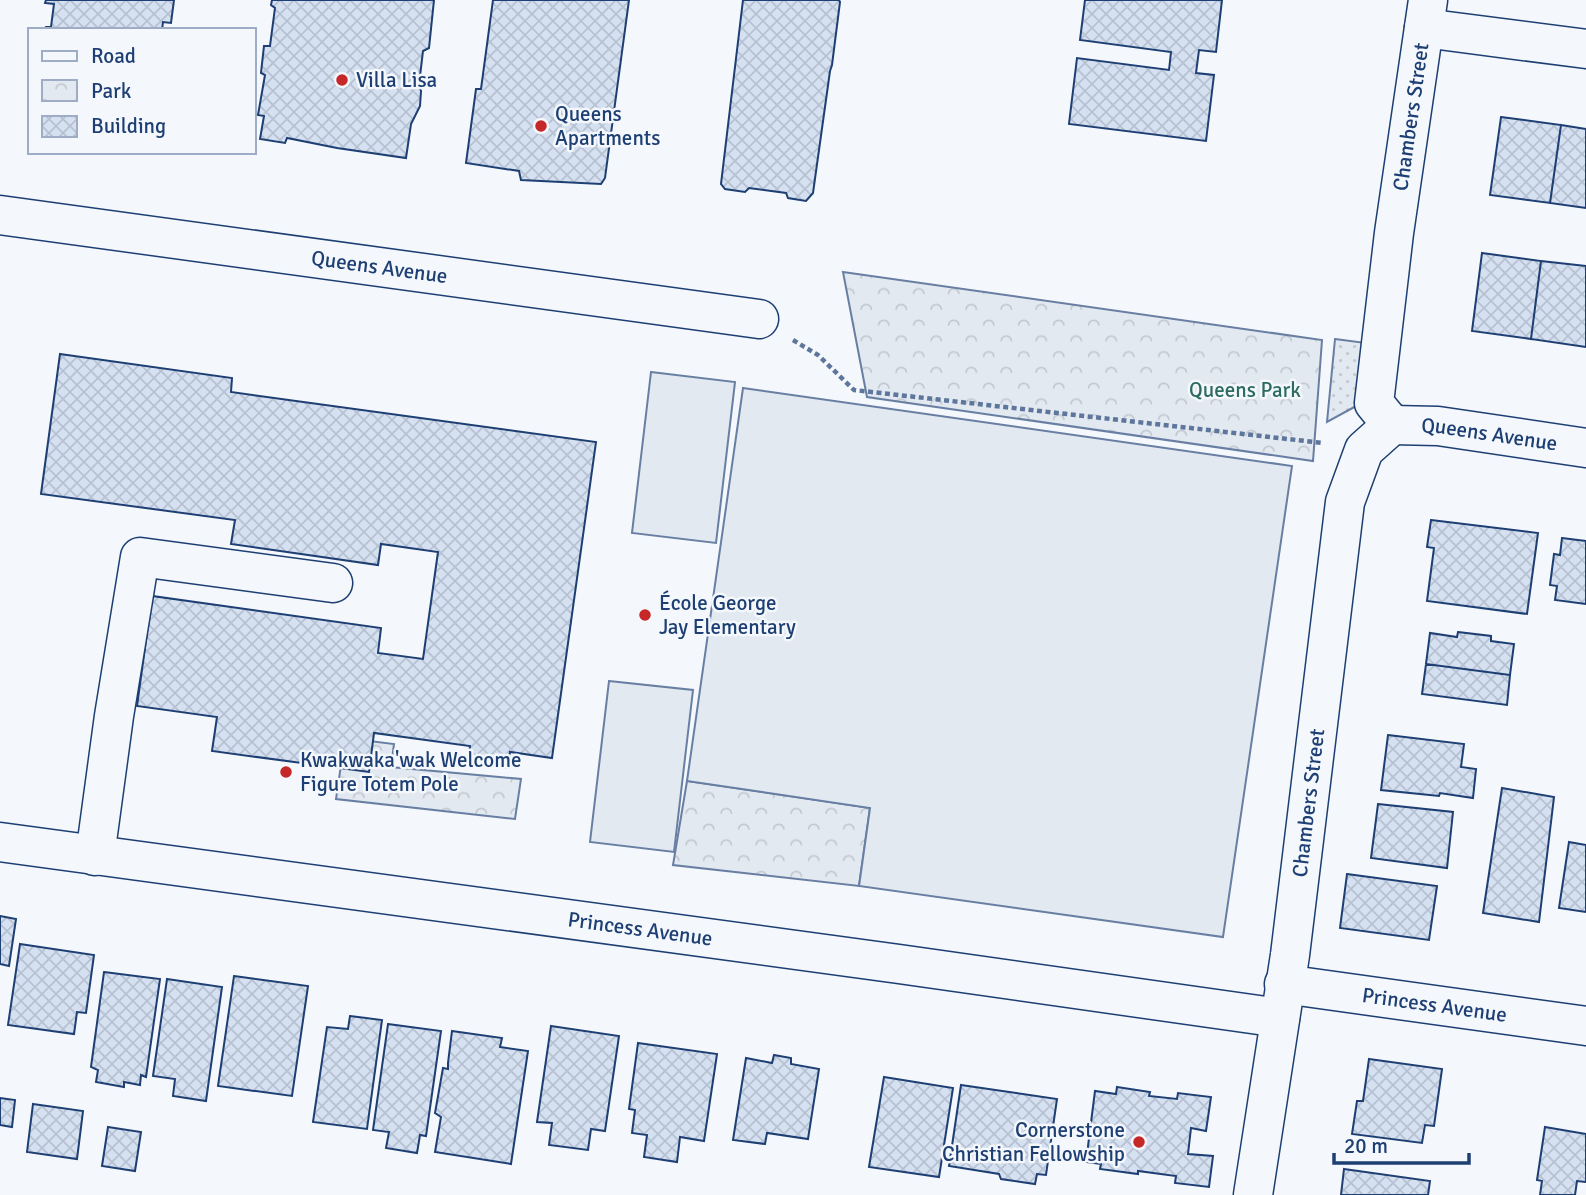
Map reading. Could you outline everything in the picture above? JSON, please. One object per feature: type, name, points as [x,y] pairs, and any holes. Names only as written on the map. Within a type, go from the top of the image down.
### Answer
[{"type":"street","points":[[1426,14],[1586,49]]},
{"type":"street","name":"Chambers Street","points":[[1253,1195],[1292,941],[1345,502],[1364,450],[1392,425],[1374,403],[1394,233],[1426,14]]},
{"type":"street","name":"Queens Avenue","points":[[0,215],[759,320]]},
{"type":"street","name":"Queens Avenue","points":[[1392,425],[1438,426],[1586,448]]},
{"type":"street","points":[[95,856],[139,557],[332,583]]},
{"type":"street","name":"Princess Avenue","points":[[0,842],[899,964],[1282,1001],[1586,1026]]},
{"type":"path","points":[[759,320],[818,355],[854,390],[1364,450]]},
{"type":"green space","name":"Queens Park","points":[[843,272],[1322,340],[1313,461],[867,397]]},
{"type":"green space","points":[[1335,339],[1366,343],[1358,405],[1327,422]]},
{"type":"green space","points":[[651,372],[735,382],[716,543],[632,533]]},
{"type":"green space","points":[[743,388],[1292,466],[1223,937],[859,886],[870,808],[687,781]]},
{"type":"green space","points":[[609,681],[693,690],[674,852],[590,842]]},
{"type":"green space","points":[[345,738],[394,744],[391,767],[521,779],[515,819],[336,799]]},
{"type":"green space","points":[[687,781],[870,808],[859,886],[673,865]]},
{"type":"building","points":[[46,0],[174,0],[171,23],[163,22],[162,28],[45,28],[51,27],[54,4],[45,3]]},
{"type":"building","name":"Villa Lisa","points":[[272,0],[434,0],[429,48],[423,51],[419,85],[420,106],[411,124],[406,158],[287,138],[285,143],[260,139],[264,116],[258,115],[265,75],[261,73],[264,46],[270,46],[275,8],[271,5]]},
{"type":"building","name":"Queens Apartments","points":[[493,0],[629,0],[605,178],[601,184],[521,180],[519,171],[466,163],[476,89],[481,89]]},
{"type":"building","points":[[743,0],[840,2],[813,193],[806,201],[788,198],[786,193],[749,188],[745,192],[725,189],[721,184]]},
{"type":"building","points":[[1085,0],[1222,0],[1216,52],[1199,50],[1196,73],[1214,75],[1206,141],[1069,124],[1077,58],[1169,70],[1171,52],[1080,40]]},
{"type":"building","points":[[1501,117],[1561,125],[1550,203],[1490,195]]},
{"type":"building","points":[[1561,125],[1586,129],[1586,208],[1550,203]]},
{"type":"building","points":[[1482,253],[1541,261],[1531,339],[1472,331]]},
{"type":"building","points":[[1541,261],[1586,266],[1586,347],[1531,339]]},
{"type":"building","points":[[60,354],[232,378],[231,392],[596,442],[552,758],[510,752],[507,768],[468,763],[470,746],[374,733],[369,772],[212,751],[217,717],[137,706],[152,596],[381,628],[378,653],[423,659],[438,552],[381,544],[378,565],[231,544],[235,520],[41,494]]},
{"type":"building","points":[[1431,520],[1538,533],[1527,614],[1427,601],[1434,548],[1427,547]]},
{"type":"building","points":[[1562,538],[1586,541],[1586,604],[1555,600],[1557,586],[1550,585],[1554,554],[1560,555]]},
{"type":"building","points":[[1458,632],[1491,636],[1491,641],[1514,644],[1510,675],[1426,664],[1430,633],[1457,637]]},
{"type":"building","points":[[1426,664],[1510,675],[1507,705],[1422,694]]},
{"type":"building","points":[[1388,735],[1464,744],[1461,767],[1476,769],[1473,798],[1440,793],[1439,796],[1381,790]]},
{"type":"building","points":[[1502,788],[1554,797],[1539,922],[1483,913]]},
{"type":"building","points":[[1378,804],[1453,812],[1447,868],[1371,858]]},
{"type":"building","points":[[1569,842],[1586,845],[1586,912],[1559,908]]},
{"type":"building","points":[[1347,874],[1437,886],[1429,940],[1340,928]]},
{"type":"building","points":[[0,916],[16,919],[9,966],[0,964]]},
{"type":"building","points":[[20,944],[94,955],[86,1013],[77,1012],[74,1034],[8,1025]]},
{"type":"building","points":[[104,972],[160,979],[146,1077],[141,1075],[140,1085],[124,1082],[124,1087],[96,1082],[98,1070],[91,1067]]},
{"type":"building","points":[[234,976],[308,986],[292,1096],[218,1086]]},
{"type":"building","points":[[167,979],[222,987],[206,1101],[173,1096],[175,1079],[153,1076]]},
{"type":"building","points":[[350,1016],[382,1020],[367,1129],[313,1122],[327,1027],[348,1029]]},
{"type":"building","points":[[388,1024],[441,1031],[426,1136],[420,1135],[417,1153],[386,1148],[389,1132],[373,1130]]},
{"type":"building","points":[[551,1026],[619,1036],[605,1131],[591,1129],[588,1150],[549,1145],[552,1123],[537,1122]]},
{"type":"building","points":[[452,1031],[502,1038],[500,1047],[528,1051],[511,1164],[435,1152],[441,1117],[435,1113],[443,1068],[448,1069]]},
{"type":"building","points":[[638,1043],[717,1054],[704,1141],[680,1137],[677,1162],[644,1157],[647,1135],[632,1133],[635,1110],[629,1109]]},
{"type":"building","points":[[774,1055],[791,1058],[791,1064],[819,1069],[808,1139],[767,1133],[765,1144],[733,1140],[746,1058],[772,1063]]},
{"type":"building","points":[[1369,1059],[1442,1069],[1434,1126],[1425,1125],[1422,1143],[1352,1134],[1357,1101],[1363,1101]]},
{"type":"building","points":[[884,1077],[953,1088],[939,1177],[869,1167]]},
{"type":"building","points":[[961,1085],[1057,1099],[1046,1175],[1037,1174],[1035,1184],[1001,1179],[999,1174],[949,1166]]},
{"type":"building","name":"Cornerstone Christian Fellowship","points":[[1117,1087],[1150,1092],[1149,1096],[1177,1099],[1178,1093],[1211,1097],[1206,1131],[1191,1128],[1188,1154],[1213,1156],[1209,1187],[1175,1183],[1176,1176],[1100,1169],[1101,1164],[1086,1162],[1095,1091],[1116,1094]]},
{"type":"building","points":[[0,1098],[15,1100],[12,1127],[0,1125]]},
{"type":"building","points":[[33,1104],[83,1111],[77,1159],[27,1152]]},
{"type":"building","points":[[108,1127],[141,1132],[135,1171],[102,1166]]},
{"type":"building","points":[[1545,1127],[1586,1134],[1586,1182],[1577,1181],[1575,1195],[1540,1195],[1542,1181],[1537,1180]]},
{"type":"building","points":[[1344,1169],[1430,1181],[1428,1195],[1341,1195]]},
{"type":"place","name":"Villa Lisa","points":[[342,80]]},
{"type":"place","name":"Queens Apartments","points":[[541,126]]},
{"type":"place","name":"École George Jay Elementary","points":[[645,615]]},
{"type":"place","name":"Kwakwaka'wak Welcome Figure Totem Pole","points":[[286,772]]},
{"type":"place","name":"Cornerstone Christian Fellowship","points":[[1139,1142]]}]
